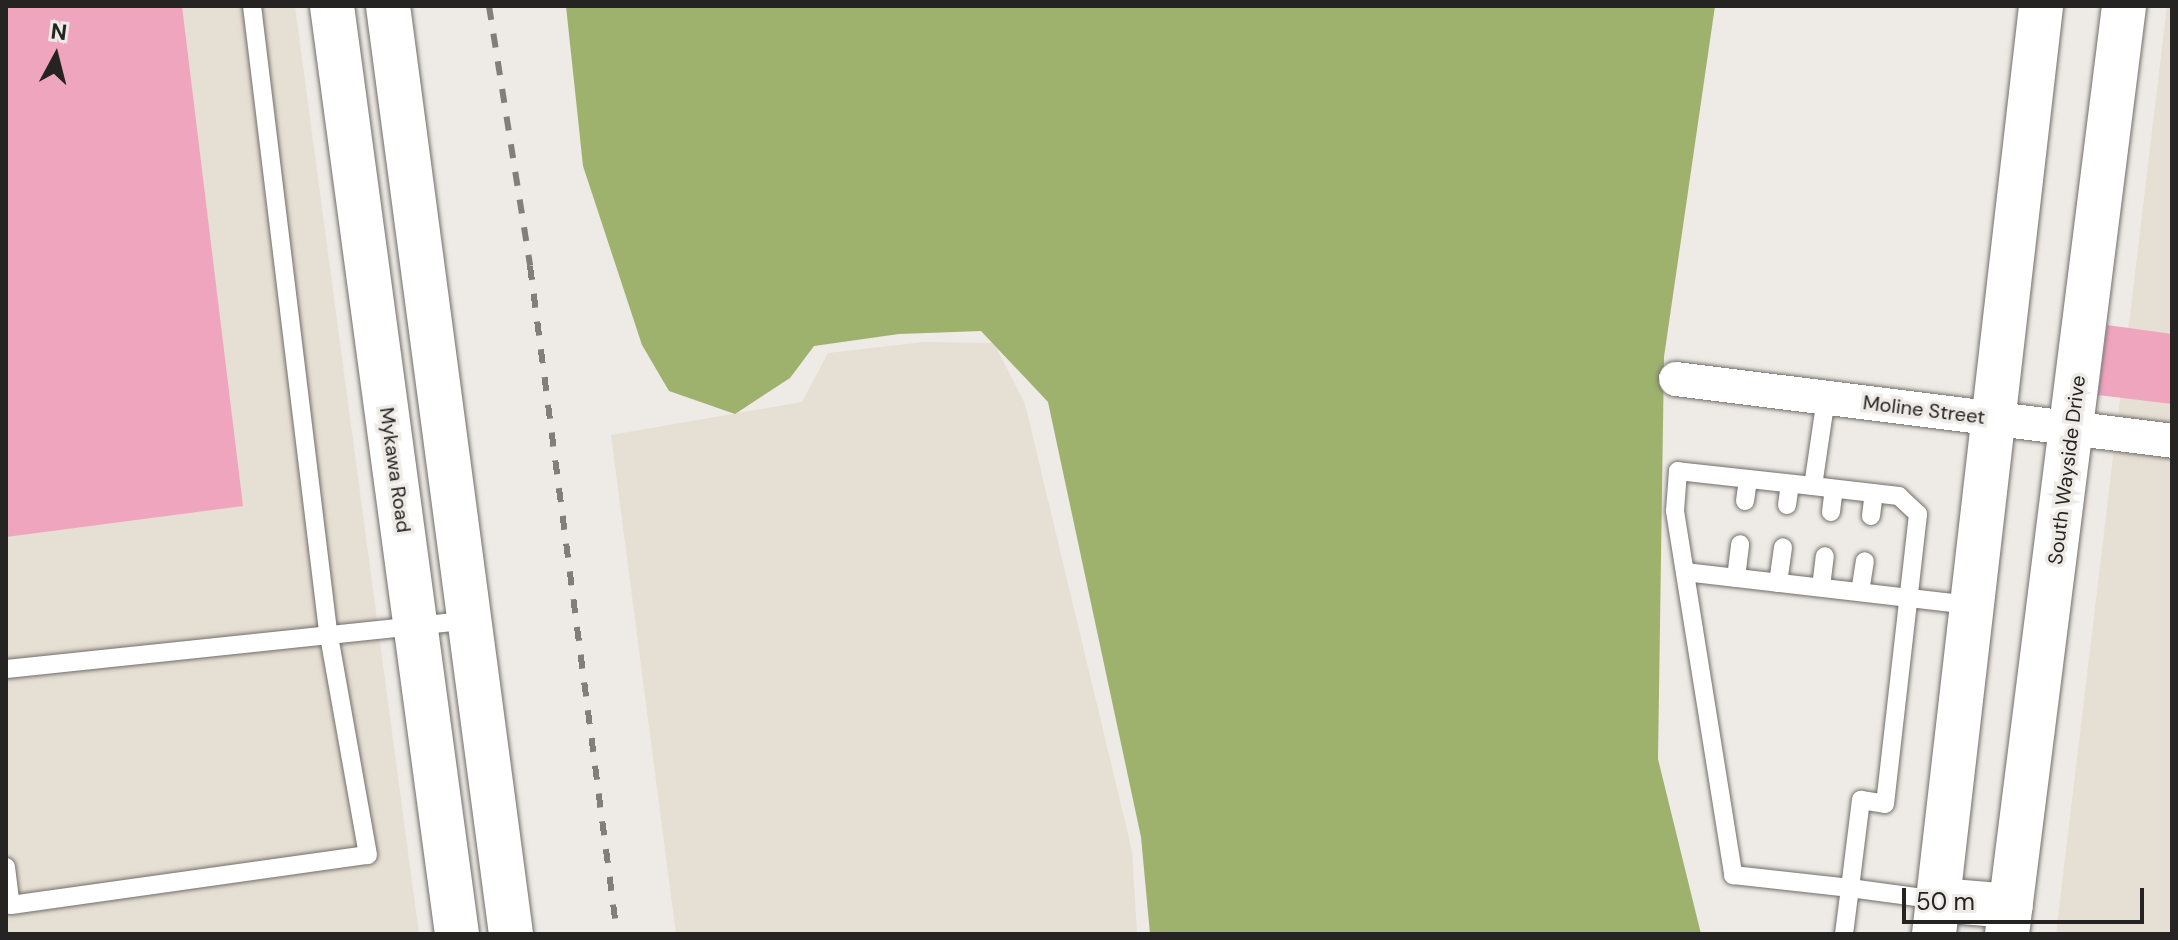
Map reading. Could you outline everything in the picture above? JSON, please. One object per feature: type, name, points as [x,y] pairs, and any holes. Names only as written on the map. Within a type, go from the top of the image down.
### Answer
[{"type":"main road","name":"Mykawa Road","points":[[332,6],[359,227],[418,624],[457,934]]},
{"type":"main road","points":[[388,6],[419,220],[511,934]]},
{"type":"main road","points":[[2009,920],[1936,917],[2041,6]]},
{"type":"main road","name":"South Wayside Drive","points":[[2009,920],[2124,6]]},
{"type":"main road","points":[[359,227],[419,220]]},
{"type":"street","name":"Moline Street","points":[[1676,379],[2172,441]]},
{"type":"lane","points":[[6,867],[11,905],[368,855],[328,631],[252,6]]},
{"type":"lane","points":[[1813,486],[1826,398]]},
{"type":"lane","points":[[1844,934],[1850,888],[1861,800],[1885,804],[1918,514],[1899,496],[1678,471],[1675,511],[1733,875],[1850,888],[1936,917]]},
{"type":"lane","points":[[1745,501],[1748,480]]},
{"type":"lane","points":[[1787,505],[1790,484]]},
{"type":"lane","points":[[1831,512],[1834,489]]},
{"type":"lane","points":[[1871,516],[1874,493]]},
{"type":"lane","points":[[1736,578],[1740,544]]},
{"type":"lane","points":[[1778,583],[1783,547]]},
{"type":"lane","points":[[1821,587],[1825,556]]},
{"type":"lane","points":[[1860,592],[1865,561]]},
{"type":"lane","points":[[1685,572],[1972,605]]},
{"type":"lane","points":[[6,669],[328,631],[471,620]]},
{"type":"shaded area","points":[[6,6],[295,6],[419,934],[6,934]]},
{"type":"shaded area","points":[[2167,6],[2172,6],[2172,934],[2056,934]]},
{"type":"shaded area","points":[[924,342],[994,343],[1025,404],[1132,851],[1137,934],[676,934],[611,435],[802,402],[828,353]]},
{"type":"green space","points":[[566,6],[1715,6],[1664,357],[1658,759],[1701,934],[1150,934],[1141,837],[1048,402],[981,331],[899,334],[814,346],[790,378],[735,414],[669,391],[642,345],[583,166]]},
{"type":"building","points":[[6,6],[182,6],[243,506],[6,537]]},
{"type":"building","points":[[2107,325],[2172,334],[2172,404],[2098,395]]},
{"type":"railway","points":[[489,6],[530,266],[617,934]]}]
